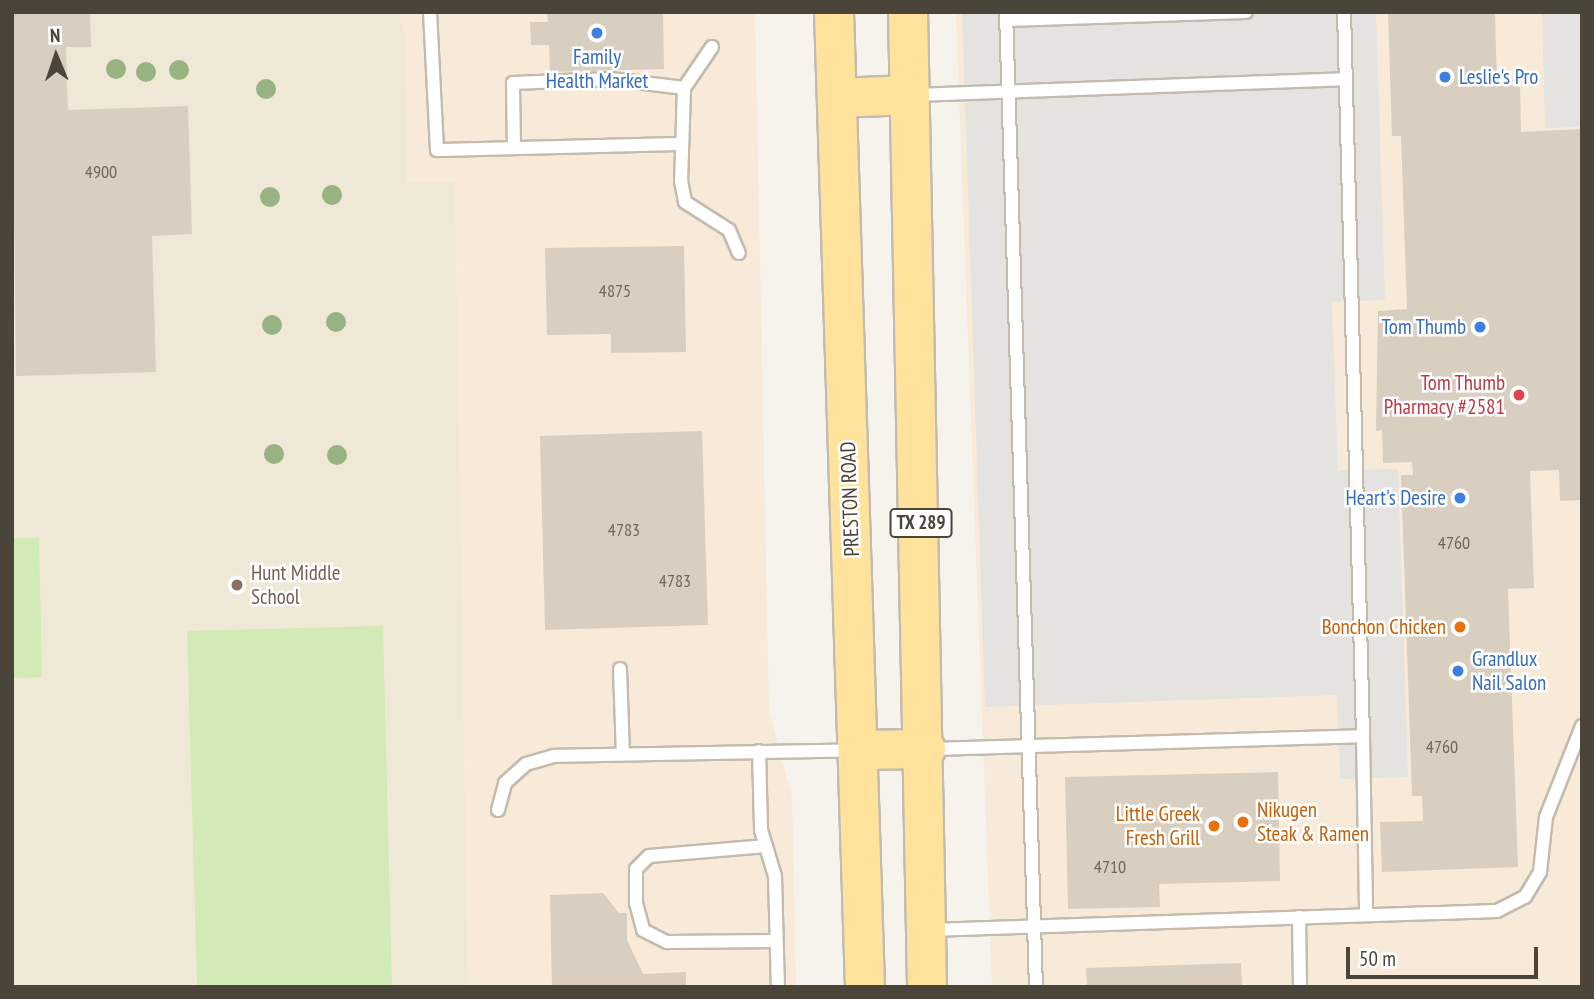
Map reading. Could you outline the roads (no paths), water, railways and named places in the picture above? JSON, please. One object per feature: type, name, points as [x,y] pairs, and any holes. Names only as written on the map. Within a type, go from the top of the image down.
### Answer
[{"type":"main road","name":"PRESTON ROAD","points":[[834,12],[865,987]]},
{"type":"main road","name":"TX 289","points":[[908,12],[926,749],[926,987]]},
{"type":"main road","points":[[837,98],[910,95]]},
{"type":"main road","points":[[858,750],[926,749]]},
{"type":"lane","points":[[430,12],[437,150],[682,144]]},
{"type":"lane","points":[[1036,987],[1006,16],[1246,12]]},
{"type":"lane","points":[[1343,12],[1366,914]]},
{"type":"lane","points":[[712,47],[684,88],[682,144],[685,201],[729,230],[739,253]]},
{"type":"lane","points":[[514,148],[513,83],[611,79],[684,88]]},
{"type":"lane","points":[[910,95],[1345,79]]},
{"type":"lane","points":[[620,669],[623,754]]},
{"type":"lane","points":[[926,930],[1497,911],[1525,897],[1540,872],[1546,817],[1582,726]]},
{"type":"lane","points":[[926,749],[1363,736]]},
{"type":"lane","points":[[498,810],[505,783],[526,764],[554,756],[858,750]]},
{"type":"lane","points":[[759,751],[766,846],[775,876],[778,987]]},
{"type":"lane","points":[[766,846],[649,856],[636,869],[636,903],[643,930],[667,942],[776,941]]},
{"type":"lane","points":[[1299,917],[1300,987]]},
{"type":"place","name":"Family Health Market","points":[[597,33]]},
{"type":"place","name":"Leslie's Pro","points":[[1445,77]]},
{"type":"place","name":"Tom Thumb","points":[[1480,327]]},
{"type":"place","name":"Tom Thumb Pharmacy #2581","points":[[1519,395]]},
{"type":"place","name":"Heart's Desire","points":[[1460,498]]},
{"type":"place","name":"Hunt Middle School","points":[[237,585]]},
{"type":"place","name":"Bonchon Chicken","points":[[1460,627]]},
{"type":"place","name":"Grandlux Nail Salon","points":[[1458,671]]},
{"type":"place","name":"Nikugen Steak & Ramen","points":[[1243,822]]},
{"type":"place","name":"Little Greek Fresh Grill","points":[[1214,826]]}]
